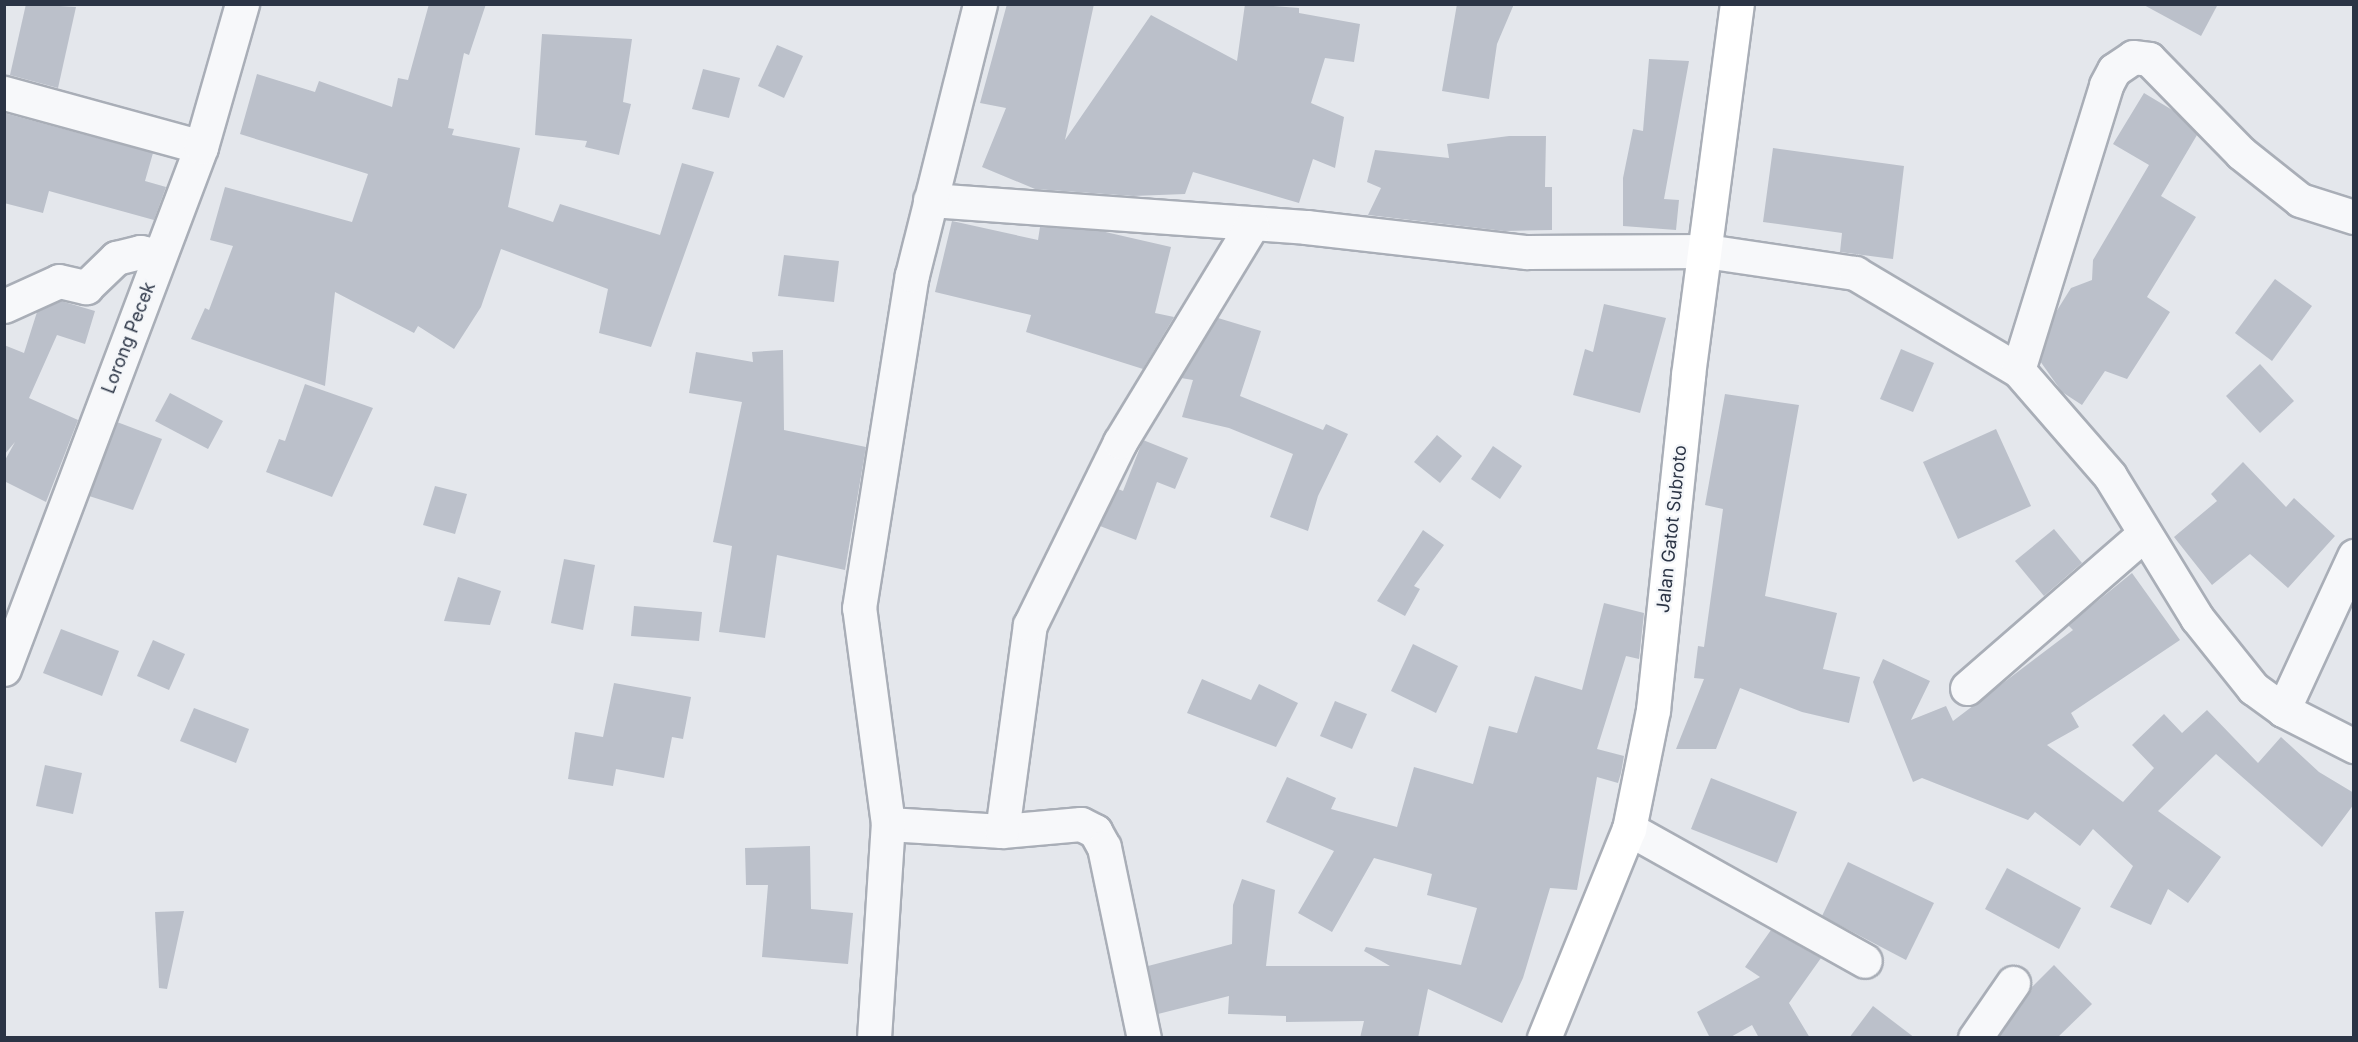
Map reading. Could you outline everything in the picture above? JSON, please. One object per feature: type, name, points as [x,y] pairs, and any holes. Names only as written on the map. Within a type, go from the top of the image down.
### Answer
[{"type":"main road","name":"Jalan Gatot Subroto","points":[[1544,1038],[1629,829],[1653,710],[1737,4]]},
{"type":"street","name":"Lorong Pecek","points":[[4,669],[201,147],[242,4]]},
{"type":"street","points":[[874,1038],[888,824],[859,608],[912,275],[980,4]]},
{"type":"street","points":[[2018,370],[2106,85],[2114,70],[2133,57],[2149,59],[2241,153],[2300,200],[2354,217]]},
{"type":"street","points":[[4,93],[201,147]]},
{"type":"street","points":[[930,200],[1252,225],[1527,252],[1706,251],[1855,273],[2018,370],[2110,476],[2197,618],[2253,688],[2283,710],[2354,746]]},
{"type":"street","points":[[1002,831],[1030,625],[1120,442],[1252,225]]},
{"type":"street","points":[[4,306],[59,281],[86,287],[116,258],[140,252],[159,256]]},
{"type":"street","points":[[1967,688],[2144,534]]},
{"type":"street","points":[[2283,710],[2354,556]]},
{"type":"street","points":[[888,824],[1002,831],[1081,824],[1101,837],[1144,1038]]},
{"type":"street","points":[[1629,829],[1865,961]]},
{"type":"street","points":[[1975,1038],[2013,983]]},
{"type":"building","points":[[26,4],[76,7],[58,88],[10,75]]},
{"type":"building","points":[[429,4],[486,4],[469,55],[464,53],[448,128],[454,129],[452,135],[520,148],[508,207],[553,222],[560,204],[660,235],[682,163],[714,172],[651,347],[599,333],[608,289],[501,249],[481,307],[454,349],[418,326],[414,333],[335,292],[325,386],[191,339],[205,308],[209,310],[233,246],[210,240],[225,187],[352,222],[368,174],[240,134],[257,74],[315,92],[319,81],[392,107],[398,78],[408,80]]},
{"type":"building","points":[[1007,4],[1094,4],[1065,140],[1151,15],[1237,61],[1245,4],[1299,8],[1299,13],[1360,24],[1354,62],[1325,58],[1311,103],[1344,117],[1335,168],[1313,159],[1299,203],[1193,172],[1185,194],[1133,196],[1035,189],[982,167],[1006,108],[980,103]]},
{"type":"building","points":[[1457,4],[1514,4],[1497,44],[1489,99],[1442,91]]},
{"type":"building","points":[[2142,4],[2218,4],[2201,36]]},
{"type":"building","points":[[542,34],[632,39],[623,102],[631,104],[619,155],[585,147],[587,141],[535,135]]},
{"type":"building","points":[[777,45],[803,56],[784,98],[758,86]]},
{"type":"building","points":[[1649,59],[1689,61],[1664,199],[1679,200],[1676,230],[1623,226],[1623,178],[1633,129],[1643,131]]},
{"type":"building","points":[[703,69],[740,78],[729,118],[692,109]]},
{"type":"building","points":[[2144,93],[2174,111],[2197,135],[2161,196],[2196,217],[2147,297],[2170,312],[2127,379],[2105,371],[2082,405],[2062,392],[2040,361],[2056,312],[2071,288],[2092,280],[2093,260],[2149,165],[2113,144]]},
{"type":"building","points":[[4,113],[153,153],[145,181],[166,187],[154,220],[49,191],[43,213],[4,203]]},
{"type":"building","points":[[1509,136],[1546,136],[1545,187],[1552,187],[1552,230],[1504,231],[1368,215],[1381,188],[1367,182],[1375,150],[1449,158],[1447,144]]},
{"type":"building","points":[[1773,148],[1904,166],[1893,259],[1840,252],[1842,233],[1763,222]]},
{"type":"building","points":[[952,221],[1038,240],[1040,227],[1101,231],[1171,247],[1155,313],[1174,317],[1143,369],[1026,332],[1031,315],[935,292]]},
{"type":"building","points":[[784,255],[839,261],[834,302],[778,296]]},
{"type":"building","points":[[2275,279],[2312,306],[2272,361],[2235,333]]},
{"type":"building","points":[[61,301],[95,311],[85,344],[57,335],[29,398],[78,420],[46,502],[4,481],[4,462],[15,442],[4,455],[4,345],[24,353],[37,312]]},
{"type":"building","points":[[1604,304],[1666,318],[1640,413],[1573,395],[1585,349],[1593,352]]},
{"type":"building","points":[[1218,318],[1261,331],[1240,396],[1323,430],[1326,424],[1348,434],[1318,496],[1308,531],[1270,517],[1293,454],[1229,428],[1182,417],[1193,380],[1181,378]]},
{"type":"building","points":[[1901,349],[1934,363],[1913,412],[1880,399]]},
{"type":"building","points":[[783,350],[784,430],[866,447],[845,570],[777,555],[765,638],[719,632],[732,546],[713,542],[742,402],[689,393],[696,352],[753,362],[752,352]]},
{"type":"building","points":[[2260,364],[2294,401],[2260,433],[2226,396]]},
{"type":"building","points":[[305,384],[373,408],[332,497],[266,472],[279,439],[285,441]]},
{"type":"building","points":[[170,393],[223,421],[208,449],[155,421]]},
{"type":"building","points":[[1725,394],[1799,405],[1765,596],[1837,613],[1823,669],[1860,677],[1849,723],[1802,712],[1740,688],[1716,749],[1676,749],[1704,679],[1694,678],[1698,646],[1704,647],[1723,509],[1705,505]]},
{"type":"building","points":[[117,422],[162,439],[133,510],[89,496]]},
{"type":"building","points":[[1996,429],[2031,506],[1958,539],[1923,462]]},
{"type":"building","points":[[1437,435],[1462,456],[1440,483],[1414,462]]},
{"type":"building","points":[[1143,440],[1188,458],[1175,489],[1157,482],[1136,540],[1100,526],[1118,489],[1123,491]]},
{"type":"building","points":[[1493,446],[1522,466],[1500,499],[1471,479]]},
{"type":"building","points":[[2243,462],[2286,507],[2294,498],[2335,536],[2288,588],[2250,554],[2212,585],[2174,537],[2217,501],[2211,494]]},
{"type":"building","points":[[435,486],[467,494],[455,534],[423,525]]},
{"type":"building","points":[[2054,529],[2082,563],[2044,596],[2015,561]]},
{"type":"building","points":[[1423,530],[1444,545],[1414,586],[1420,589],[1405,616],[1377,601]]},
{"type":"building","points":[[564,559],[595,565],[583,630],[551,623]]},
{"type":"building","points":[[2132,573],[2180,640],[2071,713],[2079,727],[2047,745],[2123,802],[2154,768],[2132,745],[2164,714],[2182,733],[2207,710],[2258,763],[2281,737],[2319,772],[2354,793],[2354,804],[2322,847],[2216,754],[2158,811],[2221,857],[2188,903],[2168,889],[2151,925],[2110,907],[2133,866],[2093,829],[2080,846],[2035,812],[2028,820],[1922,778],[1913,782],[1873,682],[1883,659],[1930,681],[1911,720],[1946,706],[1953,721],[2073,630],[2068,625]]},
{"type":"building","points":[[458,577],[501,591],[490,625],[444,621]]},
{"type":"building","points":[[1604,603],[1644,613],[1639,659],[1626,656],[1597,749],[1624,756],[1621,773],[1618,783],[1597,777],[1577,890],[1550,888],[1523,978],[1502,1023],[1428,989],[1418,1038],[1360,1038],[1364,1021],[1286,1022],[1286,1016],[1228,1014],[1229,996],[1158,1014],[1148,966],[1232,944],[1233,905],[1242,879],[1275,890],[1266,966],[1390,966],[1364,951],[1366,947],[1461,965],[1477,908],[1427,895],[1432,874],[1374,858],[1332,932],[1298,913],[1334,851],[1266,822],[1287,777],[1336,798],[1331,809],[1397,827],[1414,767],[1473,784],[1489,726],[1517,733],[1535,676],[1582,690]]},
{"type":"building","points":[[634,606],[702,612],[699,641],[631,636]]},
{"type":"building","points":[[61,629],[119,651],[102,696],[43,673]]},
{"type":"building","points":[[153,640],[185,654],[169,690],[137,676]]},
{"type":"building","points":[[1413,644],[1458,666],[1436,713],[1391,691]]},
{"type":"building","points":[[1202,679],[1251,700],[1259,684],[1298,703],[1276,747],[1187,713]]},
{"type":"building","points":[[614,683],[691,697],[683,739],[672,737],[664,778],[616,769],[613,786],[568,779],[575,732],[603,737]]},
{"type":"building","points":[[1335,701],[1367,714],[1352,749],[1320,736]]},
{"type":"building","points":[[194,708],[249,729],[236,763],[180,741]]},
{"type":"building","points":[[45,765],[82,773],[73,814],[36,806]]},
{"type":"building","points":[[1711,778],[1797,812],[1777,863],[1691,829]]},
{"type":"building","points":[[810,846],[811,909],[853,913],[848,964],[762,957],[768,885],[746,885],[745,848]]},
{"type":"building","points":[[1848,862],[1934,903],[1906,960],[1822,916]]},
{"type":"building","points":[[2007,868],[2081,908],[2059,949],[1985,909]]},
{"type":"building","points":[[184,911],[167,989],[159,988],[155,912]]},
{"type":"building","points":[[1771,930],[1821,958],[1789,1003],[1810,1038],[1759,1038],[1752,1025],[1729,1038],[1710,1038],[1697,1012],[1760,977],[1745,967]]},
{"type":"building","points":[[2054,965],[2092,1004],[2057,1038],[1998,1038],[2031,988]]},
{"type":"building","points":[[1873,1006],[1915,1038],[1849,1038]]}]
